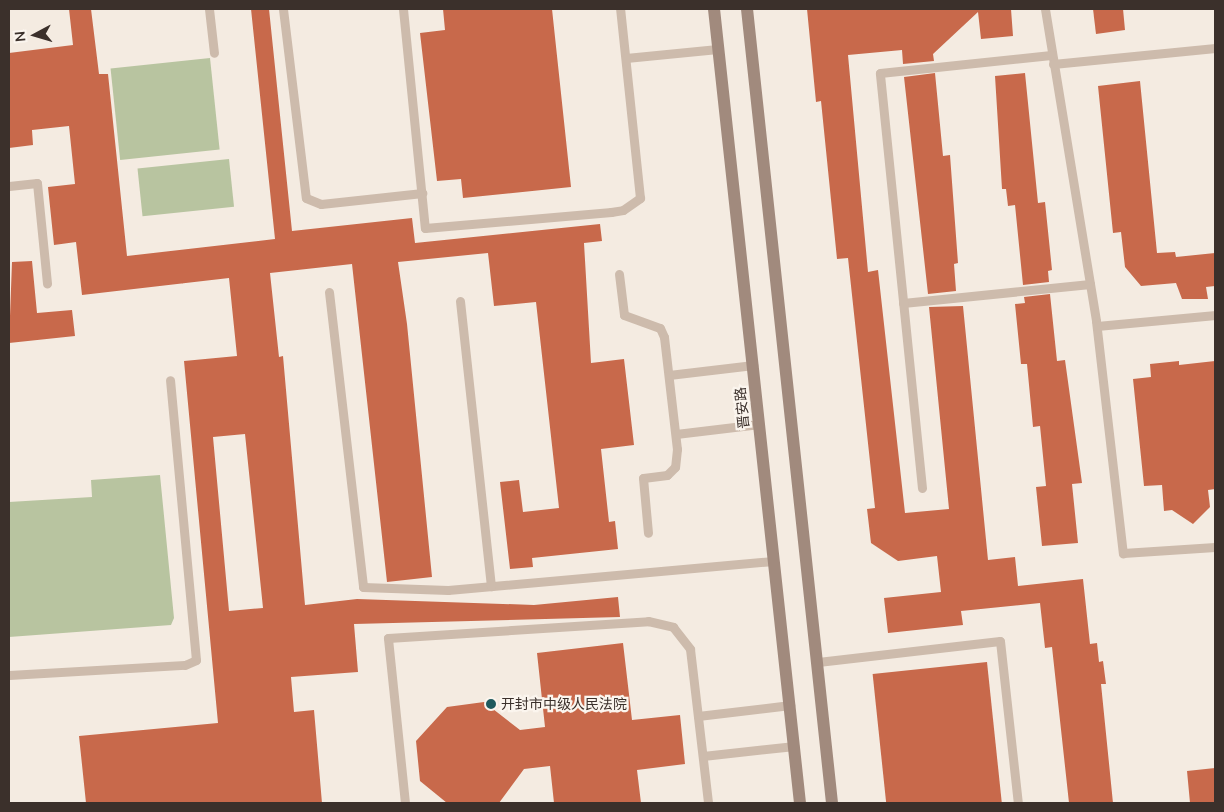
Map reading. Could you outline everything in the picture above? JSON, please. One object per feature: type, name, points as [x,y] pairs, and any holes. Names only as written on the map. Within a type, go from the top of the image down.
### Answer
[{"type":"main road","name":"晋安路","points":[[714,9],[800,803]]},
{"type":"main road","points":[[746,9],[832,803]]},
{"type":"lane","points":[[209,9],[214,52]]},
{"type":"lane","points":[[284,9],[306,198],[321,204],[422,193]]},
{"type":"lane","points":[[402,9],[425,228],[610,212],[630,206],[640,198],[641,189],[620,9]]},
{"type":"lane","points":[[1045,9],[1090,284],[1123,553],[1215,547]]},
{"type":"lane","points":[[922,488],[880,72],[1215,48]]},
{"type":"lane","points":[[626,58],[718,49]]},
{"type":"lane","points":[[9,186],[37,183],[47,284]]},
{"type":"lane","points":[[619,274],[624,315],[660,328],[669,375],[676,434],[675,467],[667,475],[643,478],[648,533]]},
{"type":"lane","points":[[903,303],[1090,284]]},
{"type":"lane","points":[[329,292],[363,587],[448,590],[774,561]]},
{"type":"lane","points":[[460,301],[491,586]]},
{"type":"lane","points":[[1096,326],[1215,315]]},
{"type":"lane","points":[[669,375],[753,365]]},
{"type":"lane","points":[[9,675],[184,665],[196,660],[170,380]]},
{"type":"lane","points":[[676,434],[759,424]]},
{"type":"lane","points":[[406,803],[388,638],[648,622],[673,627],[690,649],[708,803]]},
{"type":"lane","points":[[818,662],[1000,641],[1018,803]]},
{"type":"lane","points":[[698,716],[790,706]]},
{"type":"lane","points":[[703,756],[794,746]]},
{"type":"green space","points":[[210,58],[220,149],[120,160],[111,68]]},
{"type":"green space","points":[[229,159],[234,207],[143,216],[138,169]]},
{"type":"green space","points":[[160,475],[174,618],[171,625],[9,637],[9,502],[92,497],[91,480]]},
{"type":"building","points":[[69,9],[91,9],[99,74],[108,74],[127,256],[275,239],[251,9],[269,9],[292,231],[412,218],[415,243],[600,224],[602,241],[584,243],[591,363],[624,359],[634,445],[601,449],[609,522],[615,521],[618,549],[532,558],[533,567],[510,569],[500,482],[519,480],[523,512],[559,508],[536,302],[494,306],[488,253],[398,262],[407,324],[432,577],[387,582],[352,264],[270,273],[279,357],[283,356],[305,605],[357,599],[534,605],[618,597],[620,617],[354,624],[358,672],[291,677],[294,712],[314,710],[322,803],[86,803],[79,736],[218,723],[184,361],[237,356],[229,278],[82,295],[76,242],[54,245],[48,187],[75,184],[69,126],[32,130],[33,145],[9,148],[9,53],[73,45]],"holes":[[[245,434],[263,608],[229,611],[213,437]]]},
{"type":"building","points":[[443,9],[552,9],[571,187],[463,198],[461,179],[437,181],[420,33],[445,30]]},
{"type":"building","points":[[807,9],[1011,9],[1013,36],[981,39],[978,12],[933,54],[934,61],[903,64],[902,50],[848,55],[868,272],[878,270],[905,513],[949,509],[929,307],[963,306],[988,560],[1015,557],[1018,586],[1083,579],[1090,644],[1097,643],[1099,662],[1103,661],[1106,684],[1101,684],[1113,803],[1069,803],[1052,647],[1045,648],[1040,603],[961,611],[963,625],[888,633],[884,598],[941,592],[937,556],[898,561],[871,543],[867,509],[875,508],[848,258],[837,259],[821,101],[816,102]]},
{"type":"building","points":[[1093,9],[1123,9],[1125,30],[1096,34]]},
{"type":"building","points":[[935,73],[943,156],[950,155],[958,263],[954,264],[956,291],[928,294],[904,77]]},
{"type":"building","points":[[1025,73],[1038,203],[1045,202],[1052,270],[1048,271],[1049,282],[1023,285],[1015,205],[1008,206],[1006,189],[1002,189],[995,76]]},
{"type":"building","points":[[1140,81],[1157,253],[1175,252],[1176,257],[1215,253],[1215,286],[1206,287],[1208,299],[1182,299],[1176,283],[1141,286],[1125,267],[1121,232],[1113,233],[1098,86]]},
{"type":"building","points":[[32,261],[37,313],[72,310],[75,336],[9,343],[12,262]]},
{"type":"building","points":[[1050,294],[1057,361],[1065,360],[1082,483],[1072,484],[1078,543],[1042,546],[1036,487],[1046,486],[1040,426],[1033,427],[1027,364],[1021,364],[1015,304],[1025,303],[1024,297]]},
{"type":"building","points":[[1179,361],[1179,365],[1215,361],[1215,489],[1208,490],[1210,507],[1193,524],[1172,510],[1164,511],[1162,485],[1144,486],[1133,379],[1151,377],[1150,364]]},
{"type":"building","points":[[623,643],[632,720],[680,715],[685,764],[637,770],[641,803],[554,803],[550,766],[524,769],[499,803],[447,803],[420,781],[416,741],[447,707],[484,702],[520,730],[545,727],[537,653]]},
{"type":"building","points":[[987,662],[1002,803],[886,803],[873,674]]},
{"type":"building","points":[[1215,768],[1215,803],[1190,803],[1187,771]]},
{"type":"place","name":"开封市中级人民法院","points":[[491,704]]}]
